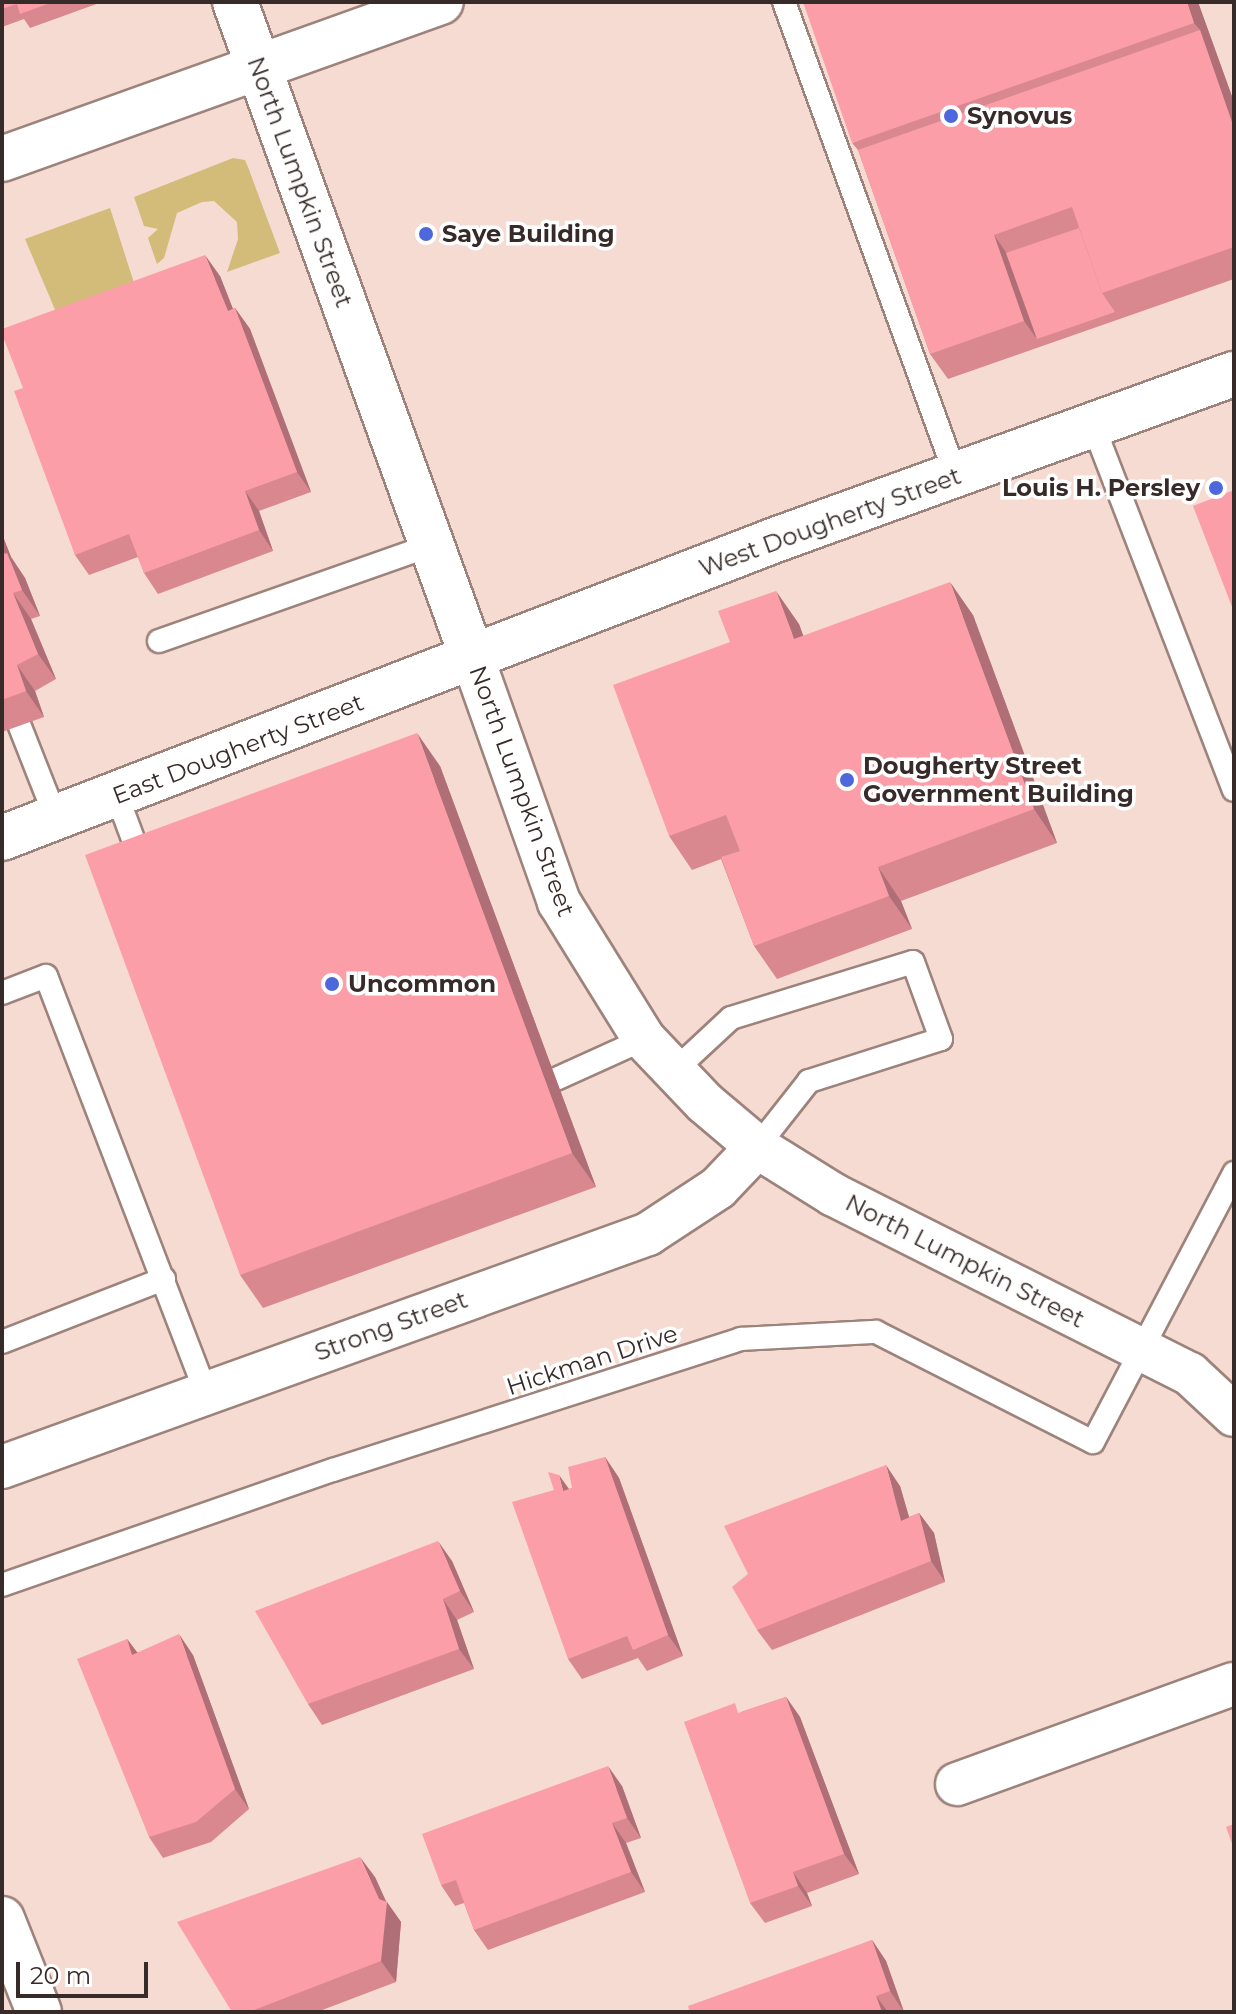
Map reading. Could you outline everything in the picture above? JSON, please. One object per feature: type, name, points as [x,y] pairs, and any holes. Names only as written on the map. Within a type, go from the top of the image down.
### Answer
[{"type":"main road","name":"North Lumpkin Street","points":[[235,2],[473,659]]},
{"type":"main road","points":[[2,159],[441,2]]},
{"type":"main road","name":"West Dougherty Street","points":[[473,659],[1234,374]]},
{"type":"main road","name":"East Dougherty Street","points":[[2,838],[473,659]]},
{"type":"main road","points":[[2,1919],[39,2012]]},
{"type":"street","name":"North Lumpkin Street","points":[[473,659],[559,902],[644,1039],[674,1071],[757,1147],[834,1195],[1190,1374],[1234,1415]]},
{"type":"street","name":"Strong Street","points":[[2,1467],[648,1234],[718,1188],[757,1147]]},
{"type":"street","points":[[957,1784],[1234,1684]]},
{"type":"lane","points":[[784,2],[956,476]]},
{"type":"lane","points":[[1093,425],[1234,790]]},
{"type":"lane","points":[[159,641],[432,545]]},
{"type":"lane","points":[[2,681],[7,705],[56,818]]},
{"type":"lane","points":[[117,796],[146,874]]},
{"type":"lane","points":[[674,1071],[731,1018],[913,962],[941,1039],[809,1081],[757,1147]]},
{"type":"lane","points":[[2,993],[46,976],[206,1392]]},
{"type":"lane","points":[[556,1079],[644,1039]]},
{"type":"lane","points":[[1140,1351],[1234,1173]]},
{"type":"lane","points":[[2,1342],[164,1279]]},
{"type":"lane","name":"Hickman Drive","points":[[2,1585],[333,1470],[741,1339],[876,1332],[1093,1442],[1140,1351]]},
{"type":"shaded area","points":[[233,158],[245,160],[280,253],[227,272],[238,239],[237,222],[214,201],[202,202],[177,213],[164,258],[157,264],[148,238],[158,229],[144,226],[134,197]]},
{"type":"shaded area","points":[[110,208],[134,283],[56,312],[25,239]]},
{"type":"building","points":[[2,2],[53,2],[20,14],[17,4],[2,9]]},
{"type":"building","name":"Synovus","points":[[803,2],[1187,2],[1194,23],[852,143]]},
{"type":"building","points":[[1200,30],[1234,128],[1234,247],[1102,293],[1072,207],[994,235],[1024,321],[930,354],[858,150]]},
{"type":"building","points":[[1079,228],[1102,293],[1115,312],[1037,339],[1006,253]]},
{"type":"building","points":[[205,255],[228,311],[235,308],[297,472],[245,491],[259,530],[144,573],[129,534],[75,555],[14,391],[23,388],[2,329]]},
{"type":"building","points":[[1234,490],[1234,612],[1193,506]]},
{"type":"building","points":[[7,553],[22,590],[13,593],[38,654],[17,665],[26,691],[2,700],[2,555]]},
{"type":"building","name":"Dougherty Street Government Building","points":[[950,582],[1034,809],[878,867],[889,896],[754,946],[721,857],[740,851],[726,815],[669,836],[613,685],[730,642],[718,611],[776,591],[794,639]]},
{"type":"building","name":"Uncommon","points":[[417,733],[572,1153],[240,1275],[85,855]]},
{"type":"building","points":[[605,1457],[668,1635],[633,1650],[627,1636],[568,1659],[512,1502],[554,1490],[548,1472],[559,1475],[563,1491],[572,1488],[568,1467]]},
{"type":"building","points":[[886,1465],[901,1521],[919,1513],[931,1561],[757,1630],[732,1587],[748,1574],[724,1526]]},
{"type":"building","points":[[438,1541],[460,1591],[443,1599],[459,1649],[308,1704],[255,1611]]},
{"type":"building","points":[[179,1634],[235,1789],[196,1822],[149,1837],[77,1659],[127,1639],[132,1655]]},
{"type":"building","points":[[786,1697],[844,1854],[793,1872],[798,1886],[750,1903],[684,1722],[735,1703],[738,1713]]},
{"type":"building","points":[[608,1766],[627,1818],[612,1823],[631,1872],[474,1930],[456,1880],[441,1885],[422,1834]]},
{"type":"building","points":[[1234,1824],[1234,1849],[1226,1827]]},
{"type":"building","points":[[360,1857],[379,1899],[387,1902],[381,1961],[249,2012],[232,2012],[177,1922]]},
{"type":"building","points":[[872,1940],[890,1991],[876,1996],[882,2012],[690,2012],[688,2006]]},
{"type":"place","name":"Synovus","points":[[951,116]]},
{"type":"place","name":"Saye Building","points":[[426,234]]},
{"type":"place","name":"Louis H. Persley","points":[[1216,488]]},
{"type":"place","name":"Dougherty Street Government Building","points":[[847,780]]},
{"type":"place","name":"Uncommon","points":[[332,984]]}]
